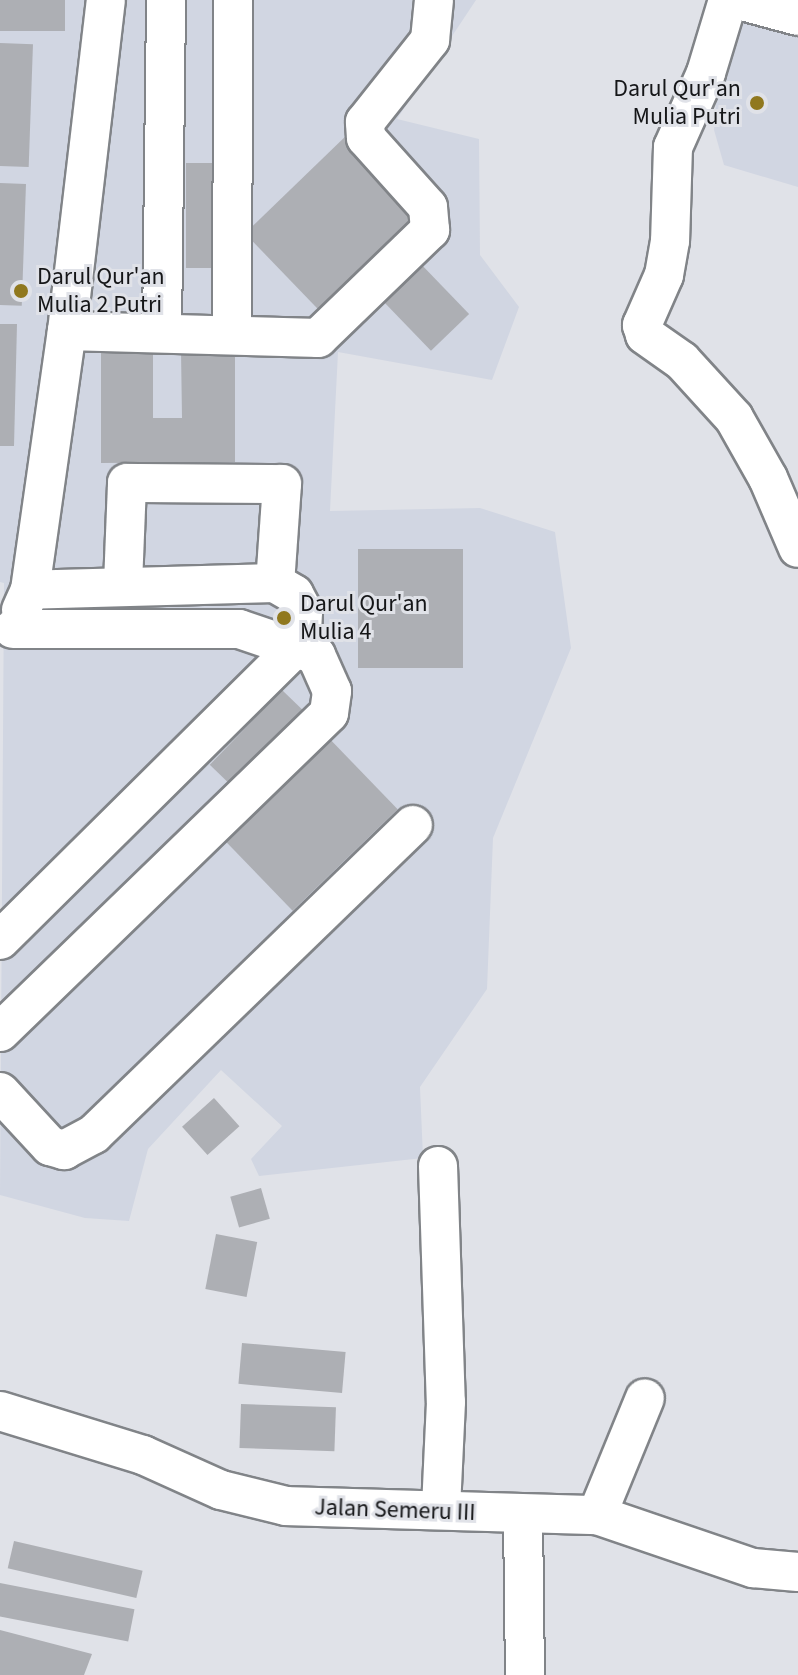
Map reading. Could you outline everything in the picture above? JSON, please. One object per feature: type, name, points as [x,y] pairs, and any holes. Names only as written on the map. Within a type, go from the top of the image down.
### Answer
[{"type":"street","points":[[6,637],[30,590],[67,331],[106,0]]},
{"type":"street","points":[[162,331],[166,0]]},
{"type":"street","points":[[232,333],[233,0]]},
{"type":"street","points":[[67,331],[162,331],[318,338],[430,230],[428,207],[366,138],[365,122],[430,40],[434,0]]},
{"type":"street","points":[[728,0],[706,73],[673,147],[670,241],[664,275],[642,325],[650,339],[682,361],[734,418],[768,478],[798,548]]},
{"type":"street","points":[[739,0],[798,16]]},
{"type":"street","points":[[123,584],[127,483],[282,484],[275,583]]},
{"type":"street","points":[[0,940],[295,648],[303,611],[294,594],[275,583],[123,584],[30,590]]},
{"type":"street","points":[[0,1032],[329,713],[332,691],[316,655],[217,626],[6,637]]},
{"type":"street","points":[[0,1092],[50,1146],[64,1150],[94,1134],[413,825]]},
{"type":"street","points":[[438,1166],[446,1402],[441,1510]]},
{"type":"street","points":[[597,1515],[645,1398]]},
{"type":"street","name":"Jalan Semeru III","points":[[0,1411],[143,1455],[221,1490],[286,1506],[597,1515],[753,1568],[798,1572]]},
{"type":"street","points":[[523,1515],[525,1675]]},
{"type":"shaded area","name":"Darul Qur'an Mulia 4","points":[[0,0],[476,0],[397,119],[479,139],[480,255],[519,307],[492,380],[338,352],[330,511],[480,508],[555,532],[571,648],[493,838],[487,989],[420,1087],[423,1158],[259,1176],[251,1159],[282,1126],[221,1070],[148,1149],[129,1221],[85,1218],[0,1195],[4,583],[0,582]]},
{"type":"shaded area","name":"Darul Qur'an Mulia Putri","points":[[738,0],[798,0],[798,187],[724,165],[714,130],[718,75]]},
{"type":"building","points":[[0,0],[65,0],[65,31],[0,31]]},
{"type":"building","points":[[0,43],[33,44],[29,167],[0,166]]},
{"type":"building","points":[[350,132],[424,209],[319,310],[245,233]]},
{"type":"building","points":[[186,163],[222,163],[222,268],[186,268]]},
{"type":"building","points":[[0,183],[26,184],[22,306],[0,305]]},
{"type":"building","points":[[417,260],[469,314],[431,351],[379,297]]},
{"type":"building","points":[[0,324],[17,324],[14,446],[0,446]]},
{"type":"building","points":[[153,349],[153,418],[182,418],[181,351],[235,350],[235,462],[101,463],[101,350]]},
{"type":"building","points":[[358,549],[463,549],[463,668],[358,668]]},
{"type":"building","points":[[282,690],[308,715],[236,790],[210,765]]},
{"type":"building","points":[[324,733],[398,809],[293,911],[219,834]]},
{"type":"building","points":[[214,1098],[239,1126],[207,1155],[182,1127]]},
{"type":"building","points":[[261,1188],[270,1219],[239,1228],[230,1197]]},
{"type":"building","points":[[216,1234],[257,1242],[247,1297],[205,1289]]},
{"type":"building","points":[[242,1343],[346,1352],[342,1393],[238,1384]]},
{"type":"building","points":[[241,1404],[336,1407],[334,1451],[239,1448]]},
{"type":"building","points":[[14,1541],[143,1571],[136,1598],[8,1568]]},
{"type":"building","points":[[0,1583],[134,1609],[128,1642],[0,1617]]},
{"type":"building","points":[[0,1630],[92,1654],[84,1675],[0,1675]]},
{"type":"place","name":"Darul Qur'an Mulia Putri","points":[[757,103]]},
{"type":"place","name":"Darul Qur'an Mulia 2 Putri","points":[[21,291]]},
{"type":"place","name":"Darul Qur'an Mulia 4","points":[[284,618]]}]
